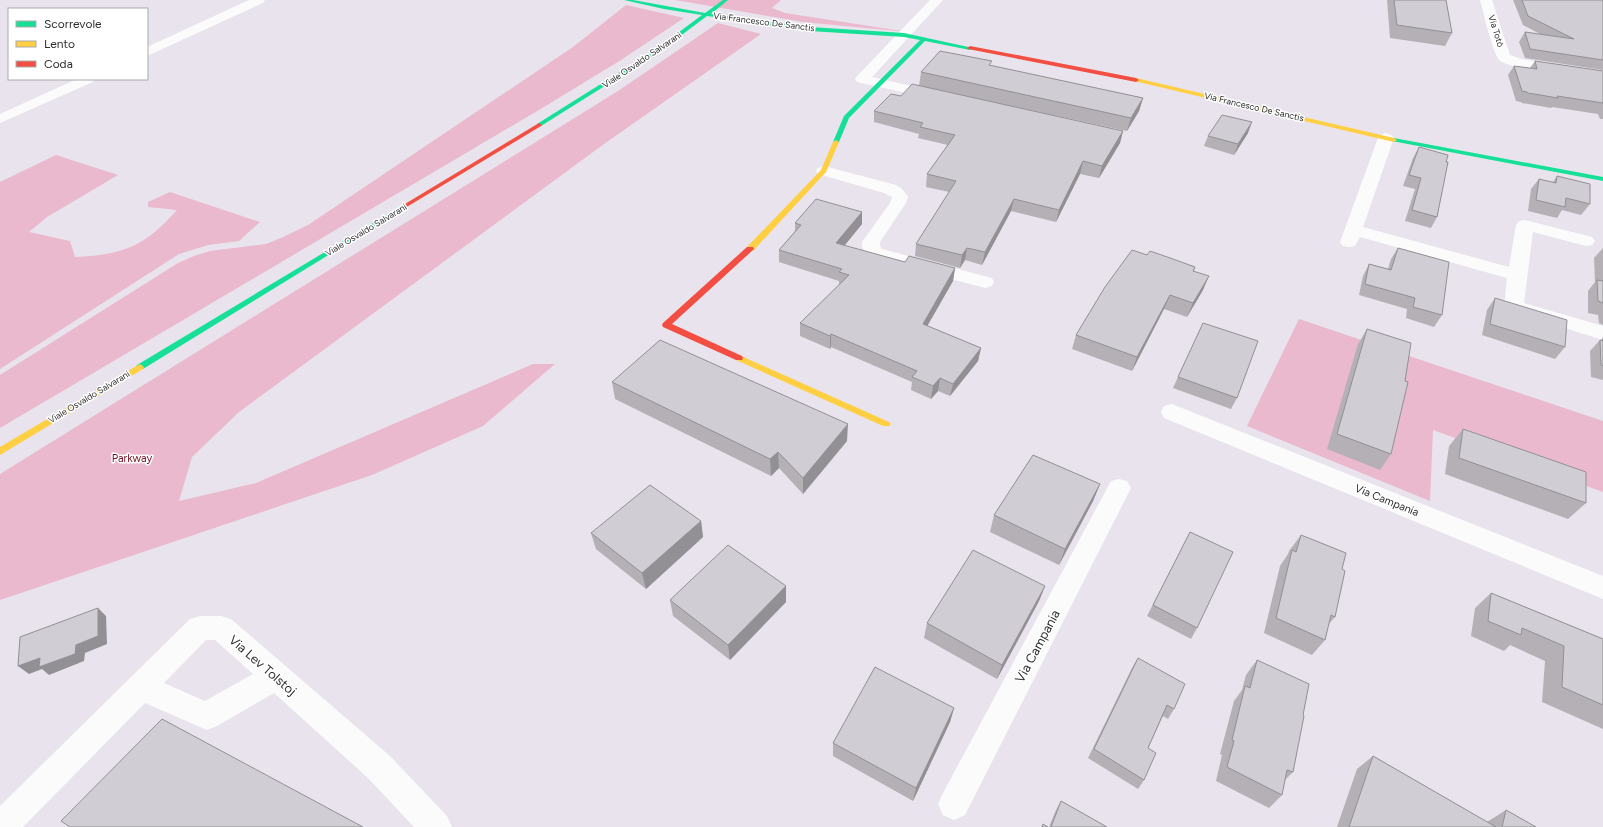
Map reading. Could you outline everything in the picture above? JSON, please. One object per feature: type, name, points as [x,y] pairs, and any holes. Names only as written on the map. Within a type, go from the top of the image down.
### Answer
[{"type":"street","points":[[148,52],[260,0]]},
{"type":"street","name":"Via Francesco De Sanctis","points":[[626,0],[664,8],[753,22],[810,29],[904,35],[1147,82],[1386,138],[1603,179]]},
{"type":"street","name":"Viale Osvaldo Salvarani","points":[[0,451],[592,93],[657,51],[726,0]]},
{"type":"street","points":[[937,0],[862,79],[950,98]]},
{"type":"street","name":"Via Totò","points":[[1486,0],[1502,53],[1505,58],[1518,63],[1603,76]]},
{"type":"street","points":[[886,424],[666,325],[745,254],[824,171],[831,157],[846,116],[924,39]]},
{"type":"street","points":[[0,120],[86,80]]},
{"type":"street","points":[[1386,138],[1352,236],[1517,275]]},
{"type":"street","points":[[824,171],[890,189],[896,192],[900,197],[898,203],[871,242],[871,247],[876,253],[985,282]]},
{"type":"street","points":[[1586,241],[1525,225],[1514,306],[1603,333]]},
{"type":"street","name":"Via Campania","points":[[1172,412],[1603,588]]},
{"type":"street","name":"Via Campania","points":[[954,804],[1119,488]]},
{"type":"street","name":"Via Lev Tolstoj","points":[[1,827],[200,628],[221,628],[379,767],[436,827]]},
{"type":"street","points":[[140,687],[207,716],[276,676]]},
{"type":"green space","points":[[675,0],[781,0],[772,8],[785,13],[908,32],[803,22]]},
{"type":"green space","points":[[626,5],[684,18],[621,60],[539,110],[0,428],[0,375],[178,263],[210,251],[266,244],[308,225],[573,47]]},
{"type":"green space","name":"Parkway","points":[[718,23],[761,34],[604,144],[239,412],[192,457],[179,501],[256,483],[533,364],[555,364],[483,426],[372,475],[0,600],[0,474],[618,91]]},
{"type":"green space","points":[[56,155],[118,175],[47,217],[29,232],[70,241],[75,257],[107,254],[120,251],[144,240],[177,210],[148,207],[148,202],[170,192],[260,222],[239,241],[208,245],[179,254],[0,369],[0,182]]},
{"type":"green space","points":[[1299,319],[1603,421],[1603,492],[1433,430],[1430,501],[1247,426]]},
{"type":"building","points":[[1394,0],[1446,0],[1452,33],[1397,25]]},
{"type":"building","points":[[1522,0],[1603,0],[1603,60],[1530,49],[1525,32],[1574,39],[1528,16]]},
{"type":"building","points":[[940,51],[992,61],[989,65],[1143,98],[1131,118],[921,72]]},
{"type":"building","points":[[1535,61],[1603,71],[1603,103],[1557,96],[1558,98],[1522,91],[1514,66],[1537,69]]},
{"type":"building","points":[[912,84],[1123,131],[1102,166],[1083,161],[1059,210],[1014,199],[985,252],[967,248],[962,255],[916,244],[956,181],[927,174],[955,135],[920,127],[923,123],[874,111],[891,94],[901,96]]},
{"type":"building","points":[[1222,115],[1252,122],[1238,144],[1208,136]]},
{"type":"building","points":[[1419,147],[1448,155],[1446,162],[1448,162],[1437,217],[1412,210],[1421,178],[1409,175]]},
{"type":"building","points":[[1557,176],[1590,184],[1590,204],[1566,198],[1565,207],[1536,200],[1539,179],[1556,183]]},
{"type":"building","points":[[816,199],[862,212],[836,243],[905,262],[909,256],[955,268],[923,324],[981,348],[953,384],[940,378],[933,386],[912,377],[917,371],[831,334],[830,336],[800,323],[849,275],[839,272],[842,269],[779,250],[801,225],[795,223]]},
{"type":"building","points":[[1398,248],[1449,262],[1442,315],[1413,307],[1415,298],[1365,284],[1369,264],[1391,270]]},
{"type":"building","points":[[1132,250],[1147,255],[1150,251],[1195,267],[1193,271],[1209,276],[1193,303],[1170,295],[1137,357],[1076,335],[1105,287]]},
{"type":"building","points":[[1597,280],[1603,281],[1603,303],[1598,301]]},
{"type":"building","points":[[1495,298],[1567,320],[1565,347],[1490,324]]},
{"type":"building","points":[[1203,323],[1258,341],[1237,398],[1178,377]]},
{"type":"building","points":[[1367,329],[1411,343],[1405,381],[1408,382],[1391,454],[1337,434]]},
{"type":"building","points":[[660,340],[848,424],[803,478],[778,452],[770,459],[612,382]]},
{"type":"building","points":[[1600,340],[1603,341],[1603,366],[1601,365]]},
{"type":"building","points":[[1463,429],[1586,472],[1586,503],[1459,458]]},
{"type":"building","points":[[1033,455],[1100,484],[1065,549],[994,515]]},
{"type":"building","points":[[650,485],[701,521],[642,573],[591,533]]},
{"type":"building","points":[[1190,532],[1233,552],[1197,628],[1153,605]]},
{"type":"building","points":[[1301,535],[1346,553],[1342,569],[1345,571],[1335,617],[1331,615],[1325,640],[1276,618],[1292,550],[1296,552]]},
{"type":"building","points":[[728,545],[786,586],[728,645],[670,600]]},
{"type":"building","points":[[973,550],[1045,586],[1002,665],[927,623]]},
{"type":"building","points":[[1491,593],[1603,639],[1603,705],[1562,687],[1564,646],[1522,628],[1521,635],[1488,621]]},
{"type":"building","points":[[98,608],[98,636],[76,645],[75,654],[39,667],[40,658],[18,666],[20,637]]},
{"type":"building","points":[[1138,658],[1185,684],[1174,709],[1167,705],[1148,748],[1156,753],[1144,780],[1094,749]]},
{"type":"building","points":[[1257,660],[1309,684],[1293,772],[1287,770],[1282,795],[1227,767],[1245,686],[1250,688]]},
{"type":"building","points":[[875,667],[954,708],[916,788],[833,743]]},
{"type":"building","points":[[162,719],[363,827],[70,827],[61,821]]},
{"type":"building","points":[[1373,756],[1496,827],[1349,827]]},
{"type":"building","points":[[1061,801],[1107,827],[1051,827]]},
{"type":"building","points":[[1506,810],[1536,827],[1502,827]]},
{"type":"traffic: fast","points":[[626,0],[664,8],[753,22],[810,29],[904,35],[970,48]]},
{"type":"traffic: fast","points":[[539,125],[657,51],[726,0]]},
{"type":"traffic: fast","points":[[836,142],[846,117],[924,39]]},
{"type":"traffic: fast","points":[[1394,140],[1603,179]]},
{"type":"traffic: fast","points":[[140,367],[403,207]]},
{"type":"traffic: slow","points":[[1136,80],[1394,140]]},
{"type":"traffic: slow","points":[[750,249],[824,171],[836,142]]},
{"type":"traffic: slow","points":[[739,358],[886,424]]},
{"type":"traffic: slow","points":[[0,451],[140,367]]},
{"type":"traffic: jam","points":[[970,48],[1136,80]]},
{"type":"traffic: jam","points":[[403,207],[539,125]]},
{"type":"traffic: jam","points":[[739,358],[666,325],[750,249]]}]
